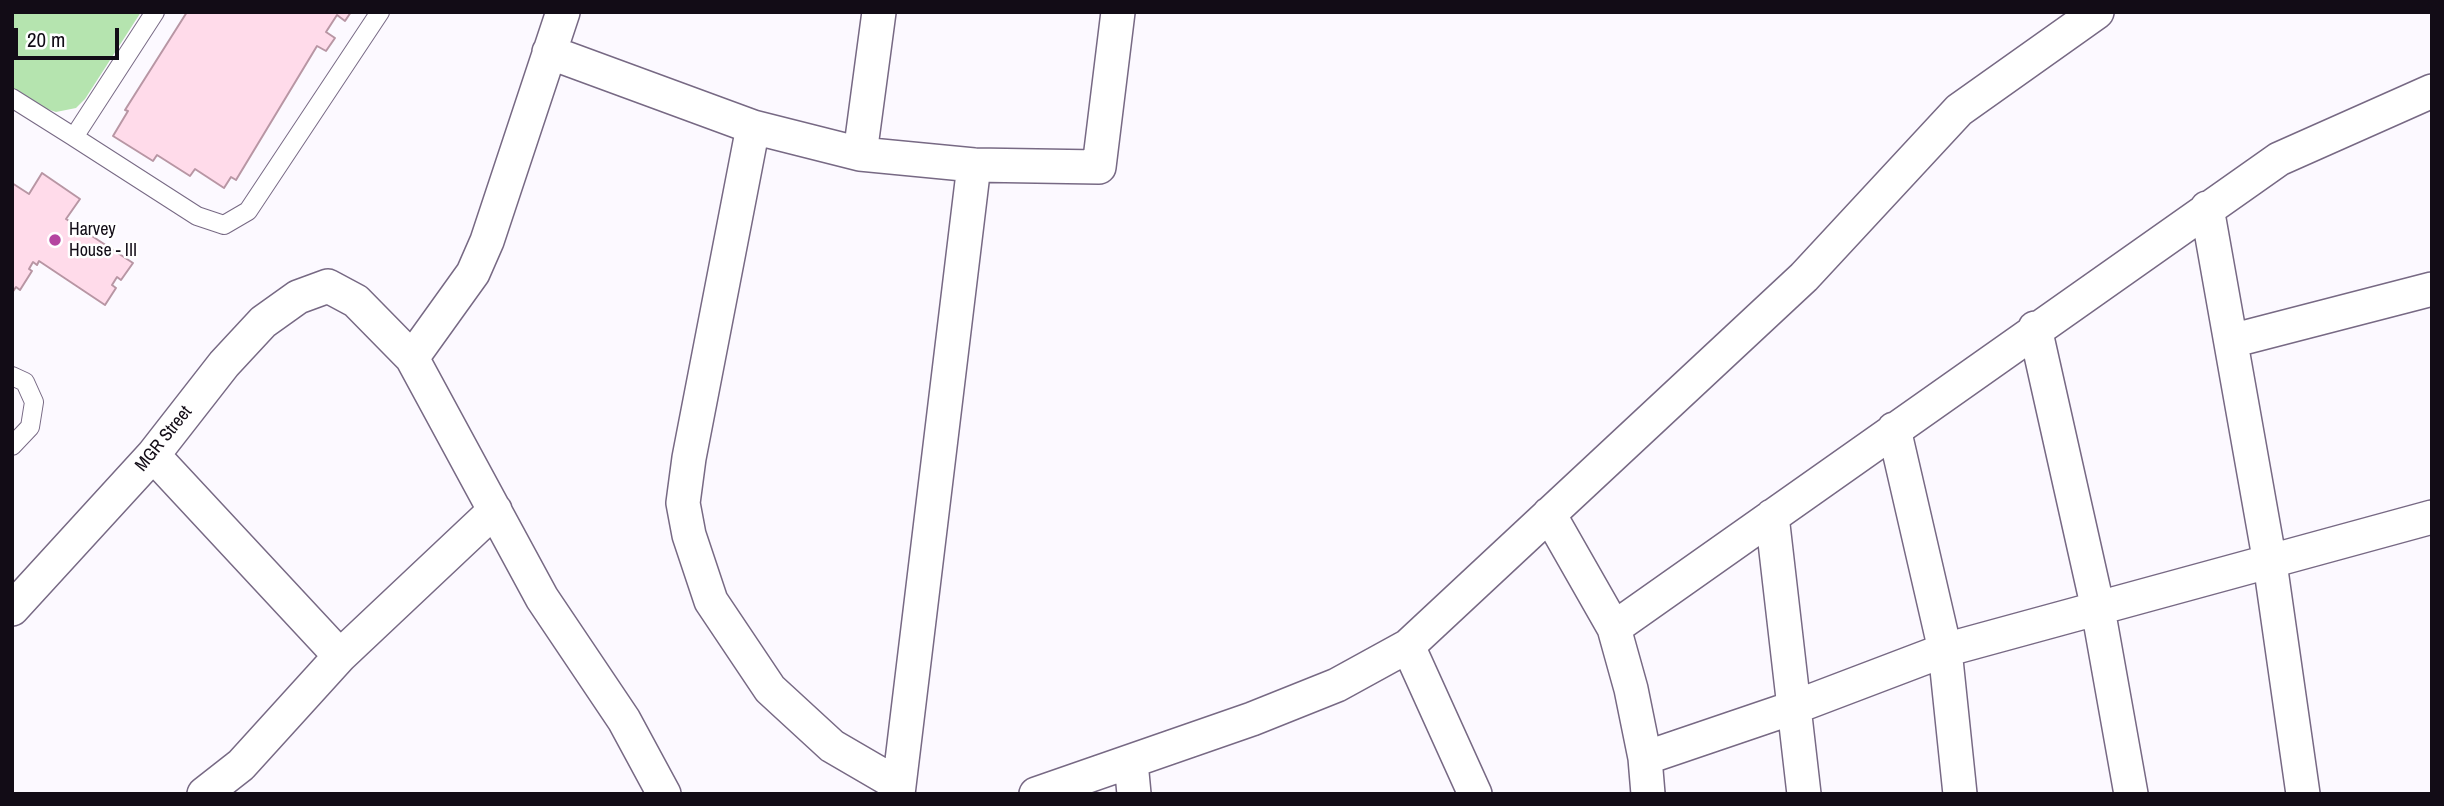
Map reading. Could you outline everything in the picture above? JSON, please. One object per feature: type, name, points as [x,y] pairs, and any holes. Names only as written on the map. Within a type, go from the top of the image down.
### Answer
[{"type":"street","points":[[563,12],[487,241],[473,273],[412,358],[542,598],[624,720],[664,794]]},
{"type":"street","points":[[860,154],[879,12]]},
{"type":"street","points":[[550,52],[753,127],[860,154],[974,165],[1099,167],[1118,12]]},
{"type":"street","points":[[1036,794],[1133,778],[1252,719],[1337,685],[1408,646],[1804,277],[1959,110],[2097,12]]},
{"type":"street","points":[[1614,628],[2035,328],[2278,159],[2432,91]]},
{"type":"street","points":[[753,127],[689,458],[683,503],[711,601],[770,690],[832,747],[898,790],[974,165]]},
{"type":"street","points":[[2207,208],[2270,563],[2303,794]]},
{"type":"street","name":"MGR Street","points":[[12,609],[153,455],[224,364],[263,322],[298,298],[328,286],[356,301],[412,358]]},
{"type":"street","points":[[2231,341],[2432,289]]},
{"type":"street","points":[[2035,328],[2098,609],[2131,794]]},
{"type":"street","points":[[1894,429],[1945,650],[1960,794]]},
{"type":"street","points":[[153,455],[340,656]]},
{"type":"street","points":[[204,794],[241,765],[340,656],[495,510]]},
{"type":"street","points":[[1549,514],[1614,628],[1645,758],[1648,794]]},
{"type":"street","points":[[1772,516],[1804,794]]},
{"type":"street","points":[[1645,758],[1795,707],[1945,650],[2432,517]]},
{"type":"street","points":[[1408,646],[1475,794]]},
{"type":"lane","points":[[74,137],[155,12]]},
{"type":"lane","points":[[12,98],[197,216],[224,225],[248,211],[380,12]]},
{"type":"lane","points":[[12,376],[25,382],[34,401],[30,427],[12,446]]},
{"type":"green space","points":[[12,12],[141,12],[85,99],[76,108],[56,112],[44,108],[12,88]]},
{"type":"building","points":[[187,12],[351,12],[345,21],[337,15],[326,32],[335,38],[326,51],[317,46],[236,180],[231,177],[224,188],[195,169],[190,176],[157,155],[153,161],[113,136],[128,111],[125,110]]},
{"type":"building","name":"Harvey House - III","points":[[42,173],[80,199],[66,219],[133,263],[121,280],[117,277],[112,285],[116,288],[105,305],[39,261],[37,265],[33,262],[29,269],[32,271],[20,290],[16,287],[12,293],[12,183],[29,194]]},
{"type":"place","name":"Harvey House - III","points":[[55,240]]}]
